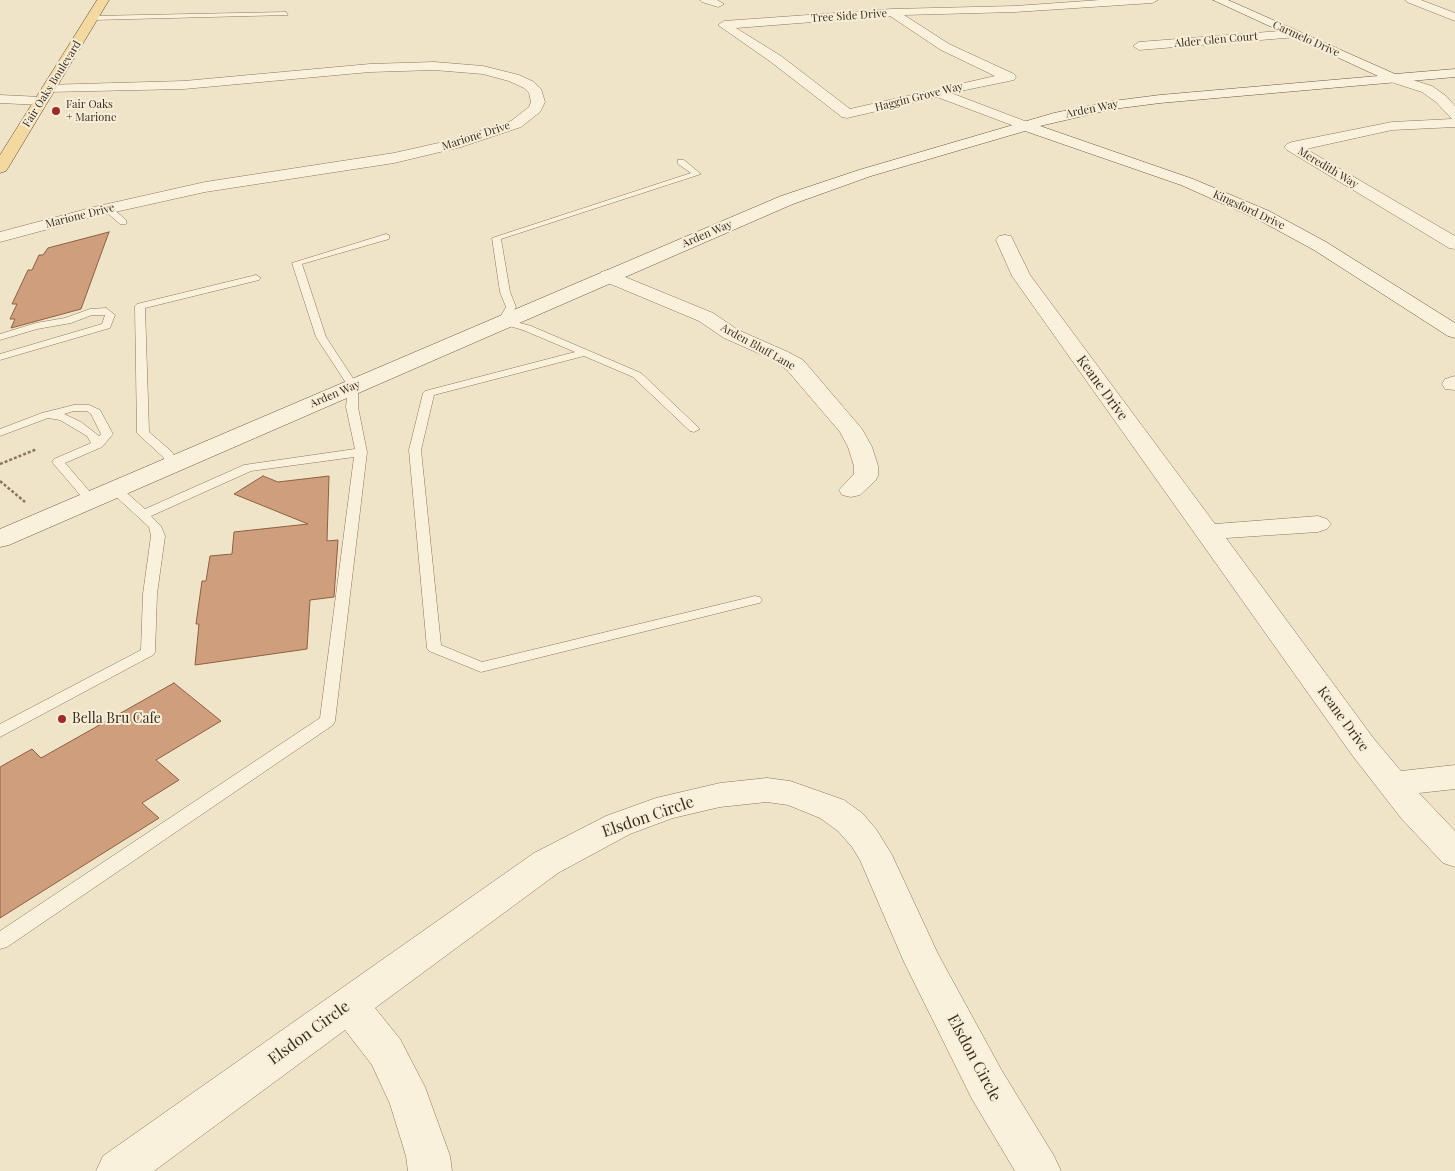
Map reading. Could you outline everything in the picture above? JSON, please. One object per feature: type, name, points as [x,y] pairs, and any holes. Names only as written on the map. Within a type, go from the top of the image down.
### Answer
[{"type":"main road","name":"Fair Oaks Boulevard","points":[[0,168],[103,0]]},
{"type":"street","points":[[706,0],[718,4]]},
{"type":"street","points":[[1030,0],[1044,8]]},
{"type":"street","name":"Tree Side Drive","points":[[724,25],[892,12],[1044,8],[1152,0]]},
{"type":"street","name":"Carmelo Drive","points":[[1219,0],[1393,78],[1427,89],[1441,99],[1455,115]]},
{"type":"street","points":[[1411,0],[1455,17]]},
{"type":"street","points":[[1425,5],[1455,3]]},
{"type":"street","name":"Haggin Grove Way","points":[[724,25],[776,59],[847,114],[1009,77],[945,47],[892,12]]},
{"type":"street","name":"Alder Glen Court","points":[[1139,46],[1293,34]]},
{"type":"street","name":"Marione Drive","points":[[0,236],[205,187],[394,158],[456,144],[516,124],[535,109],[538,102],[537,95],[524,83],[500,73],[434,66],[370,68],[184,86],[45,94]]},
{"type":"street","name":"Arden Way","points":[[0,539],[503,320],[826,185],[967,142],[1097,108],[1160,99],[1455,73]]},
{"type":"street","points":[[938,93],[993,114],[1022,117],[1097,108]]},
{"type":"street","points":[[0,99],[45,94]]},
{"type":"street","name":"Kingsford Drive","points":[[993,114],[1187,182],[1263,215],[1320,246],[1455,332]]},
{"type":"street","name":"Meredith Way","points":[[1455,123],[1382,127],[1292,147],[1455,244]]},
{"type":"street","points":[[967,142],[1000,141],[1026,136],[1068,140]]},
{"type":"street","name":"Keane Drive","points":[[1005,240],[1022,276],[1363,748],[1392,784],[1455,853]]},
{"type":"street","name":"Arden Bluff Lane","points":[[608,276],[706,318],[731,334],[781,356],[795,365],[850,429],[860,447],[866,466],[866,476],[851,490]]},
{"type":"street","points":[[1207,532],[1318,524]]},
{"type":"street","points":[[1392,784],[1455,777]]},
{"type":"street","name":"Elsdon Circle","points":[[118,1171],[546,862],[618,825],[668,808],[720,795],[767,790],[790,793],[812,800],[850,822],[864,838],[875,855],[923,962],[982,1076],[1039,1171]]},
{"type":"street","points":[[349,1004],[386,1052],[410,1100],[428,1156],[430,1171]]},
{"type":"lane","points":[[93,18],[286,14]]},
{"type":"lane","points":[[681,162],[697,174],[496,238],[506,292],[511,307],[503,320],[527,328],[637,375],[694,428]]},
{"type":"lane","points":[[108,209],[123,222]]},
{"type":"lane","points":[[0,940],[328,721],[362,452],[352,407],[353,386],[321,337],[297,263],[386,237]]},
{"type":"lane","points":[[174,464],[167,454],[143,433],[140,306],[256,278]]},
{"type":"lane","points":[[0,337],[36,326],[67,322],[90,312],[106,311],[110,315],[106,326],[0,357]]},
{"type":"lane","points":[[584,353],[428,393],[415,450],[434,648],[481,667],[756,600]]},
{"type":"lane","points":[[0,433],[46,415],[74,408],[89,408],[96,412],[107,434],[98,444],[58,462],[91,500]]},
{"type":"lane","points":[[46,415],[63,417],[77,424],[92,434],[98,444]]},
{"type":"lane","points":[[145,514],[248,468],[362,452]]},
{"type":"lane","points":[[0,731],[148,652],[150,594],[158,536],[155,526],[145,514],[115,489]]},
{"type":"path","points":[[0,464],[37,449]]},
{"type":"path","points":[[0,481],[25,502]]},
{"type":"building","points":[[109,232],[81,309],[11,328],[15,319],[10,319],[17,304],[12,304],[28,270],[32,270],[39,255],[43,255],[48,248]]},
{"type":"building","points":[[263,476],[278,482],[329,476],[327,541],[338,540],[334,597],[310,600],[307,649],[195,665],[199,624],[196,624],[202,581],[206,581],[210,556],[232,554],[234,532],[308,524],[234,494]]},
{"type":"building","points":[[174,683],[221,721],[156,760],[179,780],[142,803],[159,818],[0,918],[0,767],[32,749],[41,758]]},
{"type":"place","name":"Fair Oaks + Marione","points":[[56,111]]},
{"type":"place","name":"Bella Bru Cafe","points":[[62,719]]}]
